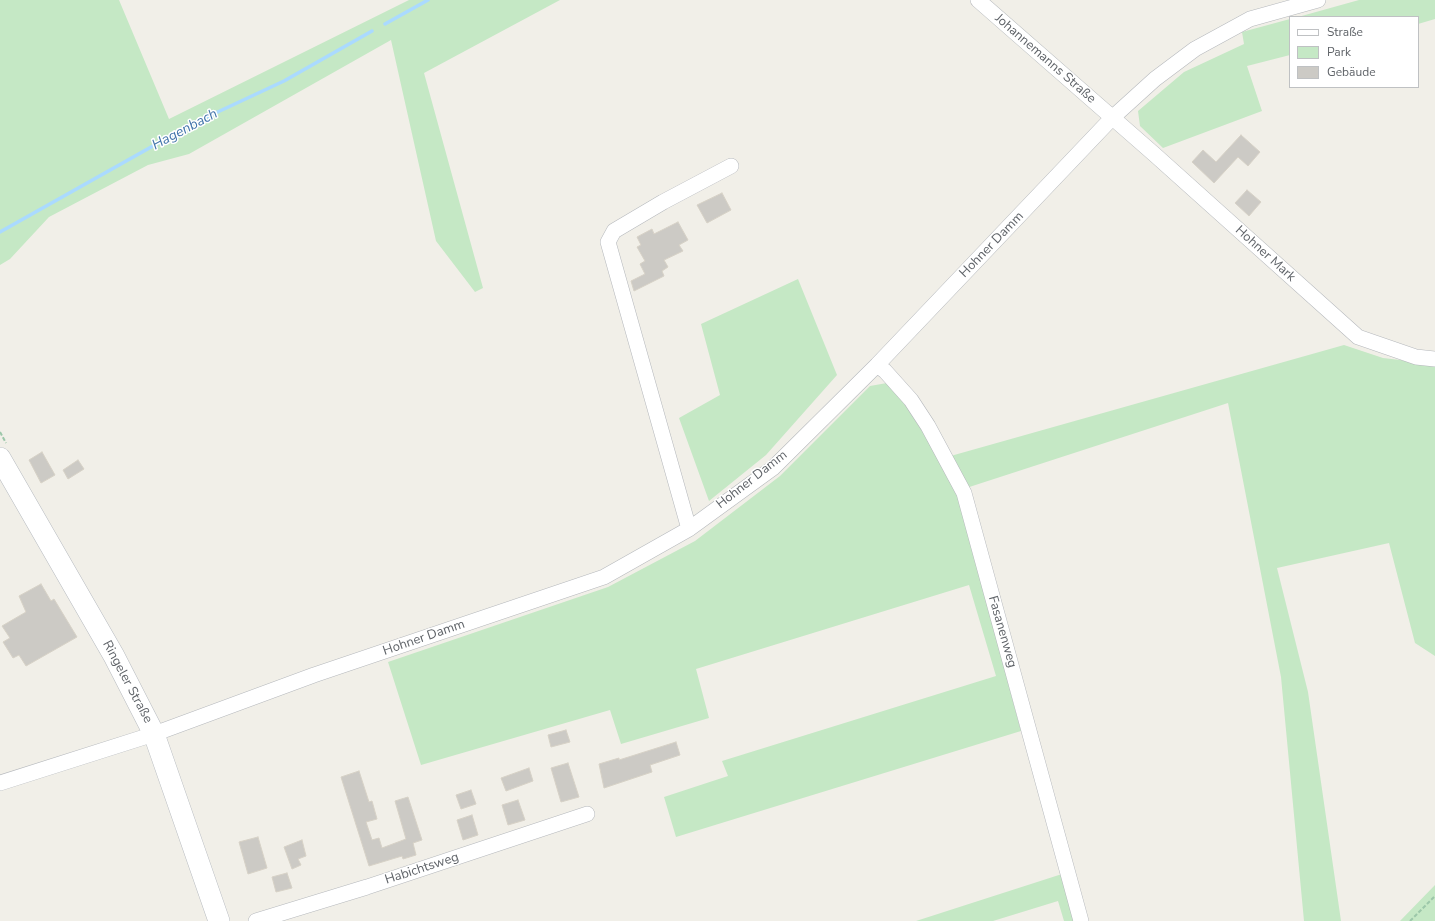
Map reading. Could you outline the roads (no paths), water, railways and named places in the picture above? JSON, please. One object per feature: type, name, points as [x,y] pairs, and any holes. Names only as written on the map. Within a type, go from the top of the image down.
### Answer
[{"type":"street","name":"Johannemanns Straße","points":[[978,0],[1112,118]]},
{"type":"street","name":"Hohner Damm","points":[[0,783],[154,734],[314,675],[604,578],[688,529],[772,468],[877,365],[1112,118],[1155,80],[1195,49],[1250,19],[1318,0]]},
{"type":"street","name":"Hohner Mark","points":[[1112,118],[1358,337],[1416,357],[1435,359]]},
{"type":"street","points":[[688,529],[608,242],[614,231],[663,202],[731,166]]},
{"type":"street","name":"Fasanenweg","points":[[877,365],[886,371],[910,400],[928,426],[964,493],[1081,921]]},
{"type":"street","name":"Ringeler Straße","points":[[0,458],[114,656],[154,734],[219,921]]},
{"type":"street","name":"Habichtsweg","points":[[256,921],[367,887],[587,814]]},
{"type":"waterway","name":"Hagenbach","points":[[385,24],[428,0]]},
{"type":"waterway","name":"Hagenbach","points":[[0,232],[192,124],[284,81],[372,31]]}]
